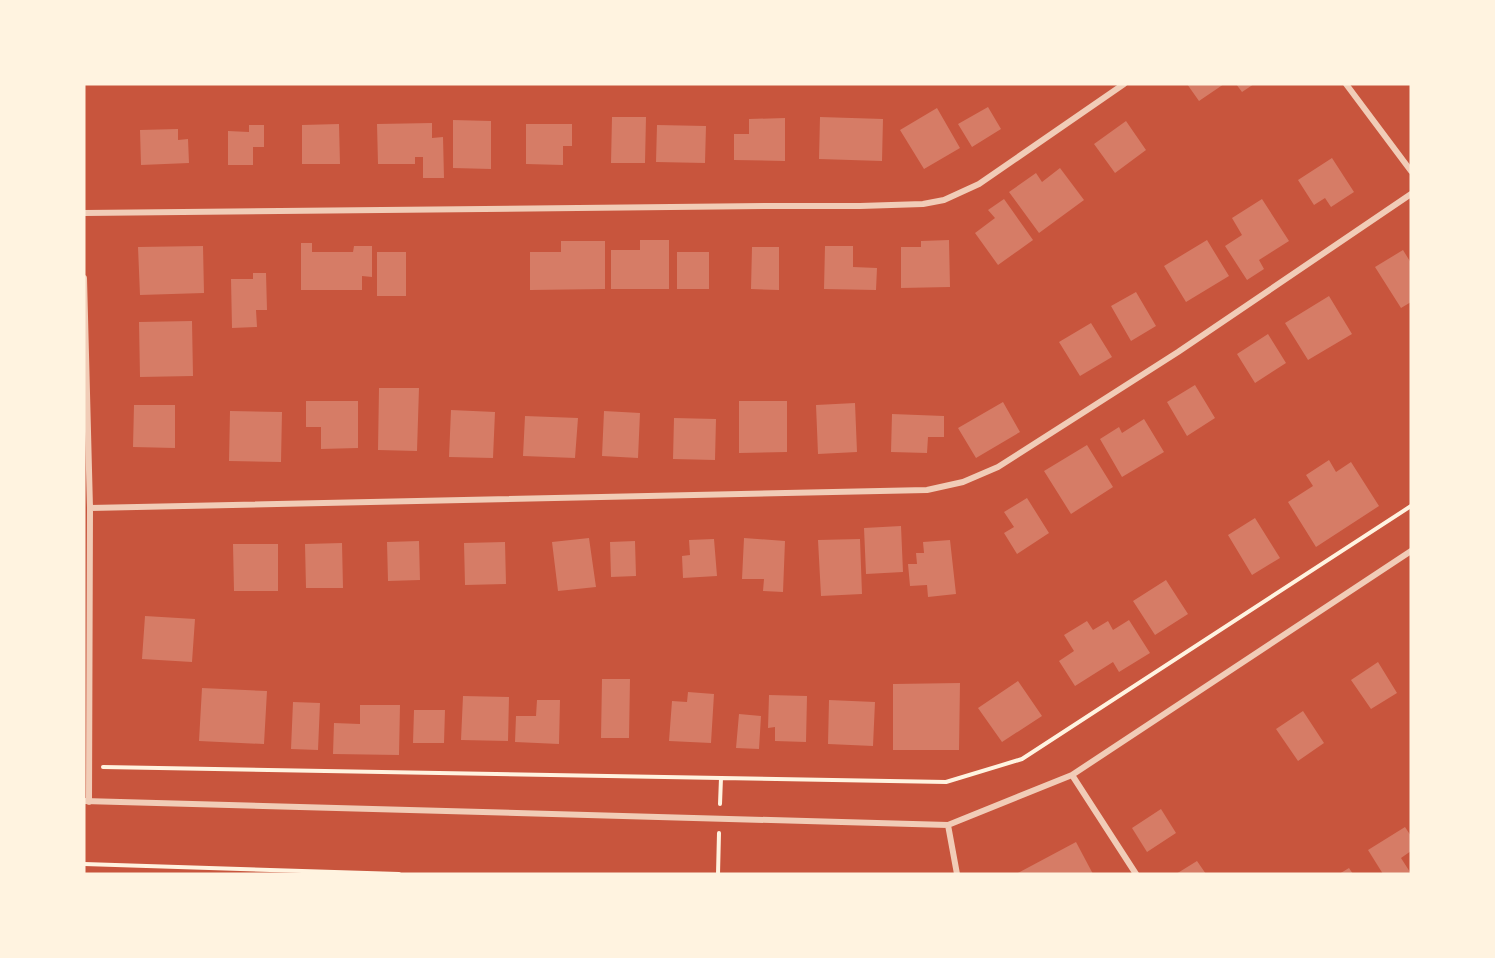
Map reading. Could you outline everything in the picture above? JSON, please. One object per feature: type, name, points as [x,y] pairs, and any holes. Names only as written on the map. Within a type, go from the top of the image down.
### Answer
[{"type":"street","points":[[84,213],[923,204],[944,200],[979,184],[1124,84]]},
{"type":"street","points":[[1346,84],[1411,171]]},
{"type":"street","points":[[90,508],[927,490],[963,482],[998,467],[1065,425],[1411,194]]},
{"type":"street","points":[[84,278],[90,508],[90,766],[87,801],[948,825],[1072,775],[1411,551]]},
{"type":"street","points":[[1072,775],[1136,874]]},
{"type":"street","points":[[948,825],[957,874]]},
{"type":"path","points":[[90,766],[946,782],[1022,759],[1411,506]]},
{"type":"path","points":[[84,864],[399,874]]},
{"type":"building","points":[[1187,84],[1224,84],[1199,101]]},
{"type":"building","points":[[1236,84],[1254,84],[1242,92]]},
{"type":"building","points":[[988,107],[1001,129],[972,147],[958,124]]},
{"type":"building","points":[[937,108],[960,148],[924,169],[900,130]]},
{"type":"building","points":[[612,117],[646,117],[645,163],[611,163]]},
{"type":"building","points":[[820,117],[883,119],[882,161],[819,159]]},
{"type":"building","points":[[785,118],[785,161],[734,160],[734,134],[749,134],[749,119]]},
{"type":"building","points":[[453,120],[491,121],[491,169],[453,168]]},
{"type":"building","points":[[1126,121],[1146,150],[1115,173],[1094,144]]},
{"type":"building","points":[[432,123],[432,138],[443,137],[444,178],[423,178],[423,157],[415,157],[415,164],[378,164],[377,124]]},
{"type":"building","points":[[339,124],[340,164],[302,164],[302,125]]},
{"type":"building","points":[[526,124],[572,124],[572,146],[563,146],[563,165],[526,164]]},
{"type":"building","points":[[249,125],[264,125],[264,147],[253,147],[253,165],[228,165],[228,131],[249,132]]},
{"type":"building","points":[[657,125],[706,126],[705,163],[656,162]]},
{"type":"building","points":[[178,129],[178,140],[188,139],[189,163],[141,165],[140,130]]},
{"type":"building","points":[[1332,158],[1354,192],[1331,207],[1325,198],[1314,205],[1298,180]]},
{"type":"building","points":[[1060,168],[1084,200],[1039,233],[1009,192],[1036,173],[1042,182]]},
{"type":"building","points":[[1004,199],[1033,240],[998,265],[975,233],[995,218],[988,210]]},
{"type":"building","points":[[1262,199],[1289,241],[1259,260],[1264,269],[1247,280],[1225,246],[1242,235],[1232,218]]},
{"type":"building","points":[[640,240],[669,240],[669,289],[611,289],[611,250],[640,250]]},
{"type":"building","points":[[949,240],[950,287],[901,288],[901,247],[921,247],[921,241]]},
{"type":"building","points":[[1207,240],[1229,276],[1186,302],[1164,266]]},
{"type":"building","points":[[561,241],[605,241],[605,289],[530,290],[530,252],[561,252]]},
{"type":"building","points":[[301,243],[312,243],[312,252],[353,252],[354,246],[372,246],[372,277],[362,276],[362,290],[301,290]]},
{"type":"building","points":[[203,246],[204,293],[140,295],[138,247]]},
{"type":"building","points":[[825,246],[853,246],[853,267],[877,268],[876,290],[824,289]]},
{"type":"building","points":[[752,247],[779,247],[779,290],[751,289]]},
{"type":"building","points":[[1403,250],[1411,263],[1411,302],[1401,308],[1375,267]]},
{"type":"building","points":[[377,252],[406,252],[406,296],[377,296]]},
{"type":"building","points":[[677,252],[709,252],[709,289],[677,289]]},
{"type":"building","points":[[253,273],[266,273],[267,310],[256,310],[257,327],[232,328],[231,279],[253,279]]},
{"type":"building","points":[[1136,292],[1156,326],[1131,341],[1111,306]]},
{"type":"building","points":[[1329,296],[1352,334],[1308,360],[1285,323]]},
{"type":"building","points":[[192,321],[193,376],[140,377],[139,322]]},
{"type":"building","points":[[1091,323],[1112,357],[1080,376],[1059,342]]},
{"type":"building","points":[[1268,334],[1286,363],[1255,383],[1237,354]]},
{"type":"building","points":[[1195,385],[1215,418],[1187,436],[1167,402]]},
{"type":"building","points":[[379,388],[419,388],[417,451],[378,450]]},
{"type":"building","points":[[306,401],[358,401],[358,448],[321,449],[321,427],[306,427]]},
{"type":"building","points":[[739,401],[787,401],[787,452],[739,453]]},
{"type":"building","points":[[1003,402],[1020,432],[976,458],[958,428]]},
{"type":"building","points":[[855,403],[857,452],[818,454],[816,405]]},
{"type":"building","points":[[134,405],[175,405],[175,448],[133,447]]},
{"type":"building","points":[[451,410],[495,412],[493,458],[449,457]]},
{"type":"building","points":[[230,411],[282,412],[281,462],[229,461]]},
{"type":"building","points":[[604,411],[640,413],[638,458],[602,456]]},
{"type":"building","points":[[892,414],[944,416],[944,437],[928,437],[927,453],[891,452]]},
{"type":"building","points":[[525,416],[578,418],[575,458],[523,456]]},
{"type":"building","points":[[674,418],[716,419],[715,460],[673,459]]},
{"type":"building","points":[[1144,419],[1164,452],[1122,477],[1100,439],[1119,427],[1122,433]]},
{"type":"building","points":[[1087,445],[1113,487],[1071,514],[1044,471]]},
{"type":"building","points":[[1329,460],[1336,472],[1351,462],[1379,506],[1316,547],[1288,502],[1313,486],[1306,475]]},
{"type":"building","points":[[1027,498],[1049,533],[1017,554],[1004,533],[1014,527],[1004,512]]},
{"type":"building","points":[[1255,518],[1280,558],[1252,575],[1228,535]]},
{"type":"building","points":[[901,526],[903,572],[866,574],[864,528]]},
{"type":"building","points":[[589,538],[596,587],[558,591],[552,542]]},
{"type":"building","points":[[744,538],[785,541],[783,592],[763,591],[764,579],[742,579]]},
{"type":"building","points":[[714,539],[717,576],[683,578],[682,556],[690,555],[689,540]]},
{"type":"building","points":[[860,539],[862,594],[821,596],[818,540]]},
{"type":"building","points":[[950,540],[956,594],[928,597],[927,585],[910,586],[908,564],[917,564],[916,553],[924,553],[923,542]]},
{"type":"building","points":[[419,541],[420,580],[388,581],[387,542]]},
{"type":"building","points":[[635,541],[636,576],[611,577],[610,542]]},
{"type":"building","points":[[505,542],[506,584],[465,585],[464,543]]},
{"type":"building","points":[[342,543],[343,588],[306,588],[305,544]]},
{"type":"building","points":[[233,544],[278,544],[278,591],[234,591]]},
{"type":"building","points":[[1166,580],[1188,614],[1155,635],[1133,601]]},
{"type":"building","points":[[145,616],[195,619],[192,662],[142,659]]},
{"type":"building","points":[[1129,620],[1150,653],[1119,672],[1113,662],[1075,686],[1059,661],[1074,651],[1064,635],[1087,621],[1093,630],[1108,621],[1113,630]]},
{"type":"building","points":[[1378,662],[1397,693],[1371,709],[1351,680]]},
{"type":"building","points":[[602,679],[630,679],[629,738],[601,738]]},
{"type":"building","points":[[1018,681],[1042,716],[1002,742],[978,708]]},
{"type":"building","points":[[960,683],[959,750],[893,750],[893,684]]},
{"type":"building","points":[[202,688],[267,691],[264,744],[199,741]]},
{"type":"building","points":[[688,692],[714,694],[711,743],[669,741],[672,701],[687,702]]},
{"type":"building","points":[[769,695],[807,696],[806,742],[775,741],[775,727],[768,728]]},
{"type":"building","points":[[463,696],[509,697],[508,741],[461,740]]},
{"type":"building","points":[[537,700],[560,700],[559,744],[515,742],[516,716],[536,716]]},
{"type":"building","points":[[829,700],[875,702],[873,746],[828,744]]},
{"type":"building","points":[[293,702],[320,703],[318,750],[291,749]]},
{"type":"building","points":[[360,705],[400,705],[399,755],[333,754],[334,723],[360,724]]},
{"type":"building","points":[[414,710],[445,710],[444,743],[413,743]]},
{"type":"building","points":[[1303,711],[1324,743],[1298,761],[1276,729]]},
{"type":"building","points":[[739,714],[761,716],[759,749],[736,748]]},
{"type":"building","points":[[1161,809],[1176,833],[1147,852],[1132,828]]},
{"type":"building","points":[[1405,827],[1411,836],[1411,851],[1401,858],[1410,872],[1383,874],[1368,850]]},
{"type":"building","points":[[1076,842],[1093,874],[1016,874]]},
{"type":"building","points":[[1197,861],[1206,874],[1176,874]]},
{"type":"building","points":[[1349,868],[1353,874],[1339,874]]}]
